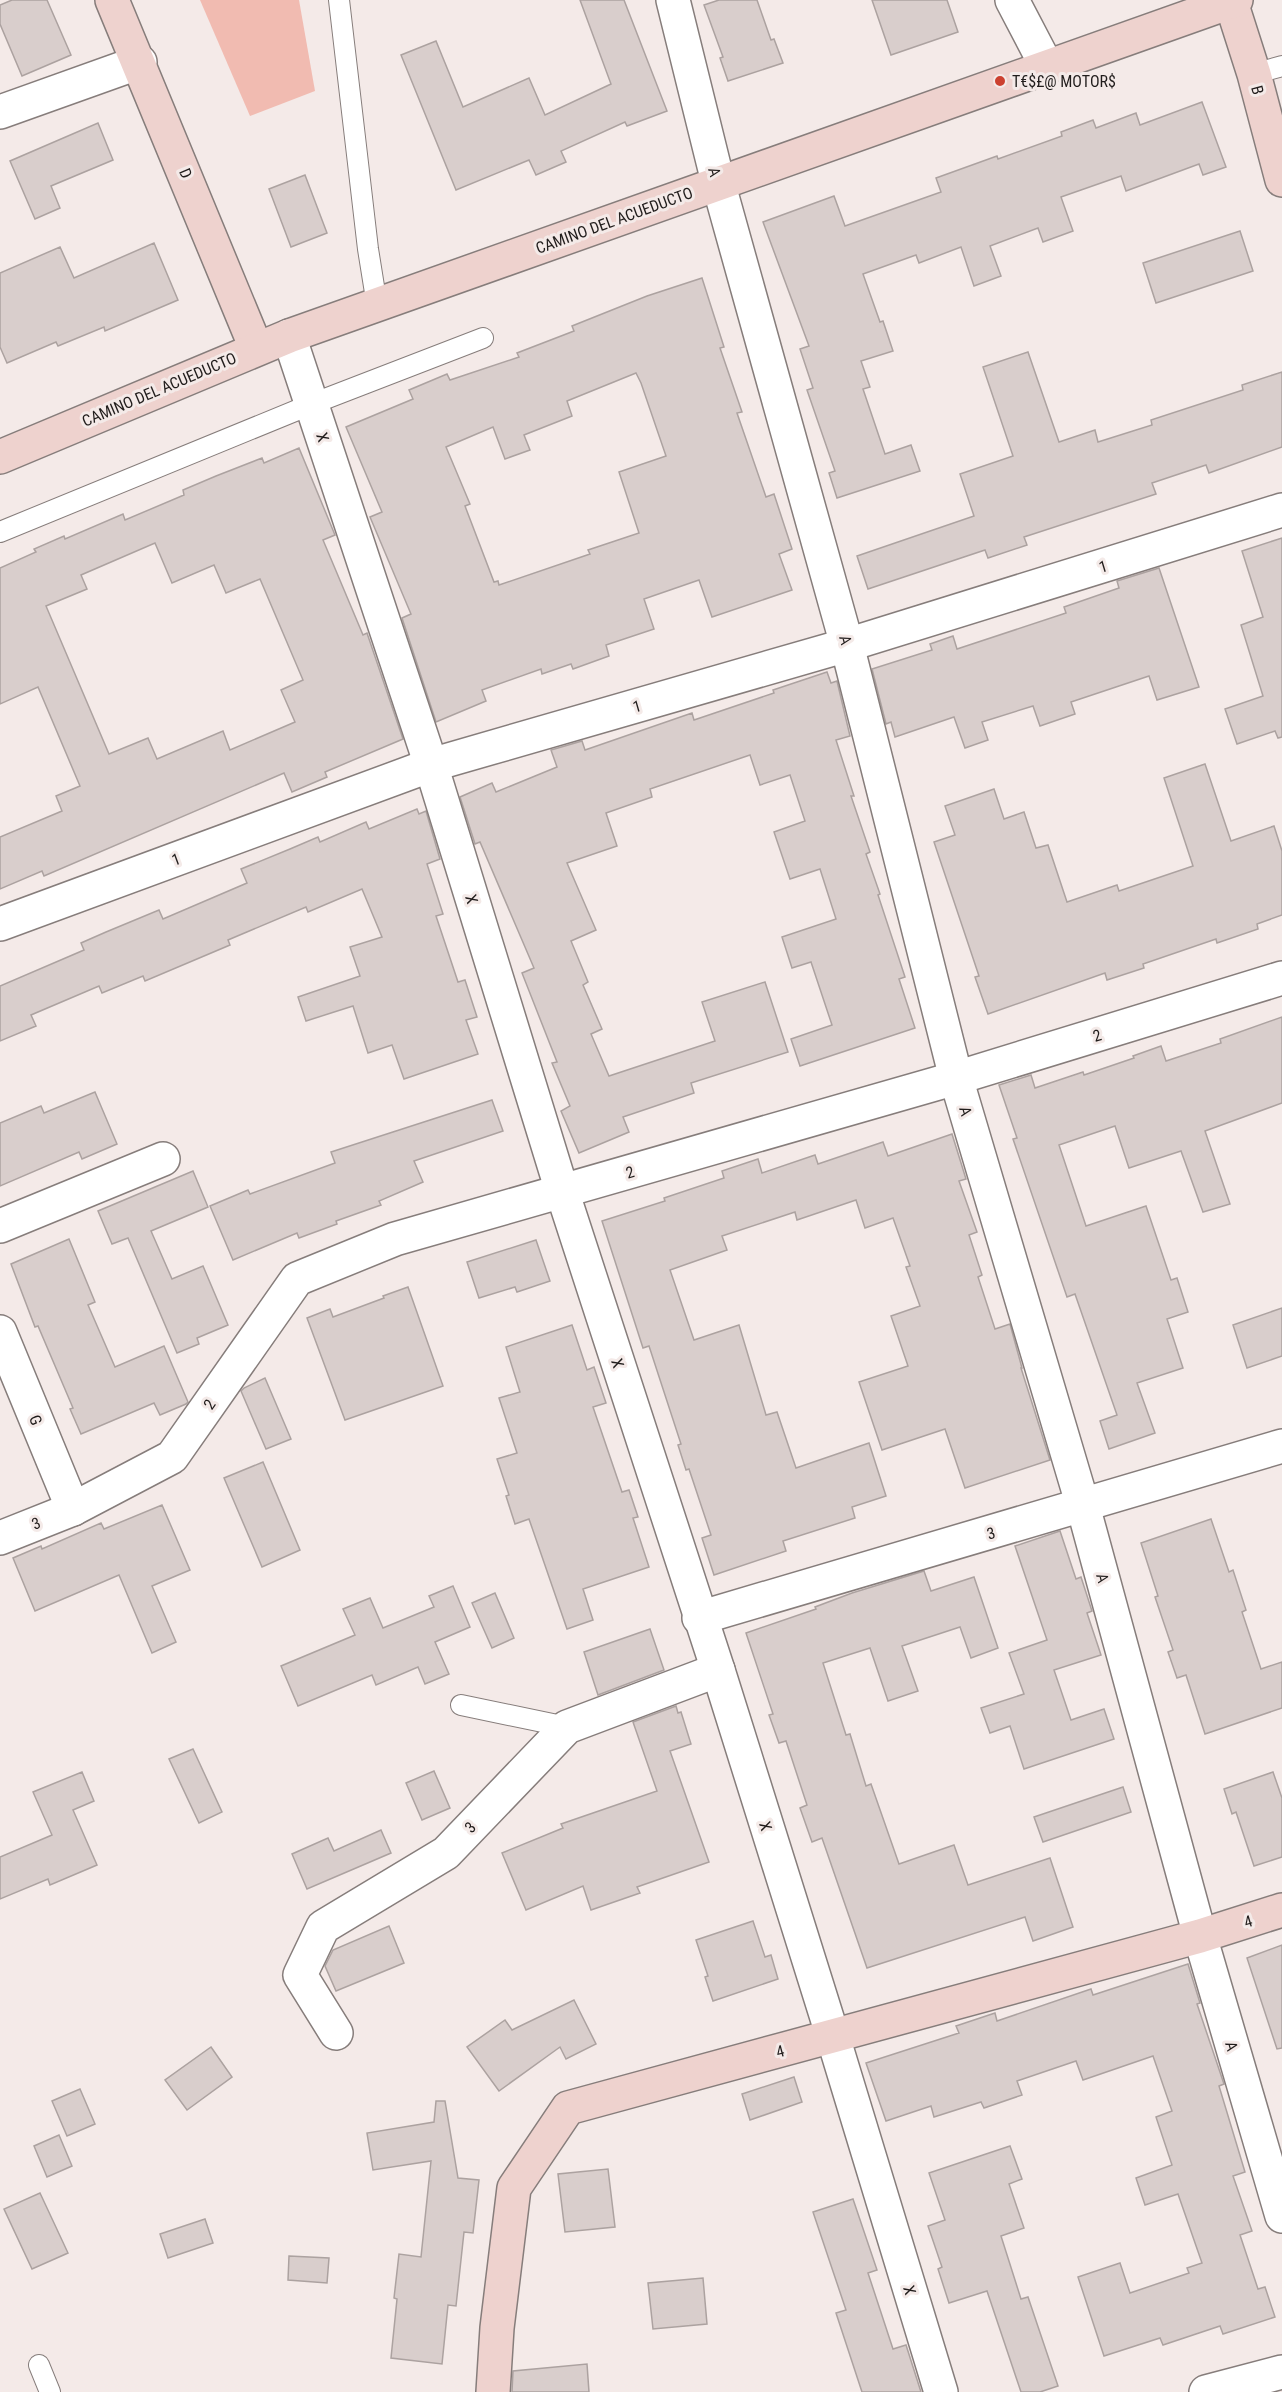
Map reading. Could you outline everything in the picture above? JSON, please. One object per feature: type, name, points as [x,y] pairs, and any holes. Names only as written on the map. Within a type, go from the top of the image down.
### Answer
[{"type":"street","name":"D","points":[[112,0],[140,62],[256,348]]},
{"type":"street","name":"A","points":[[673,0],[718,183],[847,645],[956,1078],[1083,1506],[1200,1935],[1282,2216]]},
{"type":"street","points":[[1012,0],[1047,67]]},
{"type":"street","name":"CAMINO DEL ACUEDUCTO","points":[[0,457],[256,348],[1234,1]]},
{"type":"street","name":"B","points":[[1234,1],[1268,70],[1282,180]]},
{"type":"street","points":[[0,112],[140,62]]},
{"type":"street","name":"X","points":[[289,336],[431,765],[562,1191],[699,1618],[718,1670],[941,2392]]},
{"type":"street","name":"1","points":[[0,924],[431,765],[847,645],[1282,510]]},
{"type":"street","name":"2","points":[[73,1509],[172,1457],[297,1279],[395,1239],[956,1078],[1282,978]]},
{"type":"street","points":[[0,1226],[163,1159]]},
{"type":"street","name":"G","points":[[0,1332],[73,1509]]},
{"type":"street","name":"3","points":[[699,1618],[1282,1446]]},
{"type":"street","name":"3","points":[[0,1538],[73,1509]]},
{"type":"street","name":"3","points":[[336,2033],[300,1976],[323,1926],[446,1853],[567,1727],[718,1670]]},
{"type":"street","name":"4","points":[[493,2392],[497,2328],[514,2188],[568,2108],[833,2037],[1282,1910]]},
{"type":"street","points":[[1206,2392],[1282,2372]]},
{"type":"lane","points":[[339,0],[368,249],[377,305]]},
{"type":"lane","points":[[0,532],[312,404],[483,339]]},
{"type":"lane","points":[[461,1705],[567,1727]]},
{"type":"lane","points":[[39,2365],[50,2392]]},
{"type":"shaded area","points":[[200,0],[299,0],[315,91],[250,116]]},
{"type":"building","points":[[12,0],[47,0],[71,55],[22,76],[0,24],[0,5]]},
{"type":"building","points":[[580,0],[624,0],[667,111],[627,126],[625,122],[561,151],[566,162],[536,175],[529,160],[456,190],[401,55],[436,41],[463,107],[529,78],[545,115],[611,84]]},
{"type":"building","points":[[719,0],[757,0],[771,40],[774,39],[783,63],[728,81],[720,58],[723,57],[704,5]]},
{"type":"building","points":[[872,0],[947,0],[958,32],[891,55]]},
{"type":"building","points":[[1202,102],[1226,167],[1203,175],[1199,164],[1126,191],[1121,176],[1061,197],[1073,231],[1043,242],[1038,228],[990,246],[1001,276],[974,286],[961,247],[919,263],[916,255],[863,274],[893,351],[861,361],[870,387],[863,389],[885,454],[911,445],[920,471],[837,498],[829,473],[835,471],[807,390],[813,388],[800,349],[809,346],[763,222],[834,196],[845,226],[941,192],[936,178],[1062,136],[1061,132],[1093,120],[1096,128],[1136,113],[1140,125]]},
{"type":"building","points":[[98,123],[113,160],[51,186],[60,208],[35,219],[10,161]]},
{"type":"building","points":[[305,175],[327,233],[291,247],[269,189]]},
{"type":"building","points":[[1240,231],[1253,271],[1156,303],[1143,263]]},
{"type":"building","points":[[154,243],[178,300],[105,331],[104,327],[58,346],[56,342],[7,363],[0,347],[0,273],[60,247],[74,278]]},
{"type":"building","points":[[702,278],[724,347],[720,348],[742,412],[737,413],[766,497],[774,494],[792,549],[779,554],[792,590],[712,617],[699,580],[644,599],[654,629],[606,645],[609,656],[573,669],[571,664],[542,674],[541,669],[482,690],[486,701],[436,722],[402,618],[411,614],[370,517],[382,512],[346,427],[413,399],[409,390],[447,374],[450,380],[519,357],[517,353],[574,331],[572,326],[647,296]],"holes":[[[636,373],[666,456],[619,472],[639,533],[588,550],[590,554],[499,585],[498,581],[494,582],[465,506],[470,504],[446,447],[493,427],[505,459],[530,450],[524,435],[572,416],[567,401]]]},
{"type":"building","points":[[1028,352],[1059,442],[1095,430],[1098,442],[1152,425],[1151,420],[1243,390],[1242,385],[1282,372],[1282,447],[1209,473],[1206,465],[1152,483],[1156,494],[1024,537],[1027,545],[988,558],[985,550],[868,589],[857,556],[974,516],[960,474],[1013,456],[983,367]]},
{"type":"building","points":[[299,448],[335,535],[323,540],[363,635],[367,633],[403,739],[325,772],[327,777],[292,792],[284,773],[44,876],[42,871],[0,889],[0,837],[62,811],[56,796],[80,786],[38,687],[0,704],[0,568],[64,536],[65,539],[123,514],[125,520],[184,495],[183,490],[216,476],[262,458],[264,463]],"holes":[[[155,543],[172,583],[214,565],[226,593],[260,579],[303,680],[281,690],[295,722],[230,750],[223,731],[157,759],[148,738],[109,754],[46,606],[87,589],[81,575]]]},
{"type":"building","points":[[1282,538],[1282,737],[1278,738],[1275,731],[1237,744],[1225,709],[1263,696],[1241,625],[1263,617],[1242,551]]},
{"type":"building","points":[[1159,568],[1199,687],[1157,700],[1149,676],[1071,702],[1075,714],[1040,726],[1033,706],[982,722],[988,740],[965,748],[954,717],[895,737],[891,722],[886,724],[872,669],[932,650],[930,644],[953,636],[957,649],[1066,613],[1064,607],[1119,588],[1117,581]]},
{"type":"building","points":[[827,672],[831,683],[837,681],[850,736],[836,740],[854,796],[851,796],[870,852],[866,854],[905,977],[899,979],[915,1028],[800,1066],[791,1039],[832,1025],[811,962],[792,968],[782,937],[836,919],[820,869],[790,879],[774,832],[805,821],[790,775],[760,785],[750,755],[650,789],[652,797],[606,813],[617,846],[567,863],[596,930],[571,941],[588,982],[583,985],[602,1029],[591,1034],[609,1076],[715,1041],[702,1002],[765,982],[788,1052],[691,1083],[694,1093],[623,1117],[629,1132],[579,1153],[561,1111],[570,1106],[552,1063],[557,1062],[522,973],[534,968],[480,842],[475,844],[460,797],[492,783],[496,792],[557,767],[551,750],[582,741],[585,750],[692,713],[694,720]]},
{"type":"building","points":[[1205,764],[1231,841],[1274,826],[1282,851],[1282,915],[1257,924],[1258,929],[1217,943],[1216,939],[1143,964],[1144,968],[1107,980],[1105,973],[988,1014],[975,977],[979,976],[934,842],[955,835],[945,806],[994,789],[1004,819],[1024,812],[1036,848],[1048,845],[1067,902],[1117,885],[1119,891],[1193,866],[1164,778]]},
{"type":"building","points":[[417,809],[419,814],[426,811],[440,859],[427,864],[443,914],[436,916],[458,982],[465,980],[477,1017],[466,1020],[478,1054],[404,1079],[392,1045],[368,1053],[353,1006],[306,1021],[298,997],[360,976],[350,947],[382,937],[362,889],[308,912],[306,907],[228,940],[230,945],[145,981],[143,976],[102,993],[99,986],[31,1015],[36,1026],[0,1041],[0,986],[84,950],[81,943],[106,932],[159,910],[163,919],[247,883],[241,869],[318,837],[320,842],[366,822],[369,829]]},
{"type":"building","points":[[1282,1017],[1282,1103],[1205,1131],[1230,1204],[1203,1212],[1181,1151],[1129,1168],[1115,1126],[1059,1145],[1086,1226],[1146,1206],[1171,1280],[1177,1278],[1188,1312],[1167,1319],[1183,1368],[1137,1383],[1155,1433],[1109,1449],[1100,1421],[1117,1415],[1075,1294],[1067,1297],[1013,1139],[1017,1138],[999,1085],[1031,1075],[1035,1088],[1083,1072],[1084,1075],[1161,1046],[1166,1061],[1221,1043],[1220,1039]]},
{"type":"building","points":[[95,1092],[117,1144],[82,1159],[79,1152],[0,1186],[0,1123],[41,1106],[44,1113]]},
{"type":"building","points":[[492,1100],[503,1131],[414,1161],[423,1182],[379,1201],[381,1205],[336,1221],[337,1224],[299,1238],[297,1233],[233,1260],[210,1206],[248,1190],[250,1194],[335,1163],[331,1152]]},
{"type":"building","points":[[952,1134],[966,1179],[959,1181],[977,1232],[969,1235],[982,1275],[978,1277],[995,1329],[1010,1324],[1021,1368],[1050,1460],[965,1488],[945,1429],[882,1450],[859,1382],[908,1366],[891,1316],[920,1306],[906,1267],[910,1266],[893,1218],[865,1228],[856,1200],[797,1220],[795,1212],[722,1236],[727,1250],[670,1270],[694,1340],[739,1325],[766,1415],[777,1412],[796,1468],[869,1443],[886,1496],[852,1507],[855,1518],[783,1541],[786,1551],[714,1575],[702,1538],[711,1535],[689,1469],[686,1470],[678,1445],[681,1444],[649,1346],[643,1348],[602,1221],[665,1201],[664,1198],[724,1178],[722,1171],[758,1159],[762,1173],[815,1155],[818,1164],[883,1142],[888,1156]]},
{"type":"building","points":[[193,1171],[208,1207],[151,1231],[172,1279],[203,1266],[228,1325],[197,1338],[199,1344],[177,1353],[128,1238],[112,1244],[98,1211]]},
{"type":"building","points":[[69,1239],[95,1302],[88,1305],[115,1367],[164,1346],[188,1402],[186,1404],[160,1415],[154,1403],[81,1434],[70,1409],[73,1408],[38,1326],[35,1327],[11,1264]]},
{"type":"building","points":[[536,1240],[550,1281],[517,1292],[515,1287],[479,1298],[467,1262]]},
{"type":"building","points":[[408,1287],[443,1386],[345,1420],[307,1318],[330,1309],[333,1317]]},
{"type":"building","points":[[1282,1308],[1282,1356],[1247,1368],[1233,1325]]},
{"type":"building","points":[[572,1325],[587,1370],[594,1367],[606,1403],[593,1407],[622,1492],[629,1490],[638,1517],[633,1518],[649,1567],[583,1589],[593,1620],[567,1629],[529,1519],[515,1524],[506,1496],[509,1495],[497,1459],[517,1453],[499,1398],[520,1392],[506,1347]]},
{"type":"building","points":[[265,1378],[291,1439],[266,1449],[241,1391]]},
{"type":"building","points":[[263,1462],[300,1550],[262,1567],[224,1478]]},
{"type":"building","points":[[162,1505],[190,1570],[152,1586],[176,1642],[152,1653],[119,1575],[35,1611],[13,1558],[41,1546],[42,1549],[101,1523],[104,1529]]},
{"type":"building","points":[[1211,1519],[1229,1572],[1233,1570],[1246,1610],[1242,1612],[1261,1669],[1282,1662],[1282,1708],[1205,1734],[1186,1675],[1177,1678],[1168,1652],[1173,1650],[1155,1597],[1158,1596],[1141,1543]]},
{"type":"building","points":[[1060,1531],[1076,1579],[1081,1577],[1092,1611],[1087,1613],[1101,1655],[1054,1670],[1071,1720],[1104,1709],[1114,1739],[1024,1769],[1010,1726],[990,1733],[981,1708],[1024,1694],[1009,1653],[1047,1640],[1015,1546]]},
{"type":"building","points":[[924,1571],[931,1591],[974,1577],[998,1648],[971,1658],[960,1627],[902,1646],[918,1691],[888,1701],[870,1648],[823,1663],[846,1735],[850,1734],[866,1786],[871,1784],[899,1864],[954,1845],[968,1885],[1050,1858],[1073,1927],[1033,1941],[1025,1917],[867,1968],[822,1838],[812,1842],[800,1808],[807,1805],[786,1741],[779,1743],[769,1715],[773,1714],[746,1633],[816,1609],[815,1607],[852,1593]]},
{"type":"building","points":[[453,1586],[470,1627],[435,1642],[449,1674],[425,1684],[418,1667],[376,1685],[372,1675],[298,1706],[281,1666],[355,1635],[343,1609],[370,1598],[383,1628],[434,1607],[429,1596]]},
{"type":"building","points":[[495,1593],[514,1638],[492,1648],[472,1603]]},
{"type":"building","points":[[650,1629],[664,1670],[598,1695],[584,1652]]},
{"type":"building","points":[[676,1706],[678,1713],[681,1712],[691,1744],[670,1751],[709,1862],[637,1887],[640,1893],[591,1910],[583,1886],[526,1910],[502,1853],[563,1828],[561,1824],[657,1791],[633,1722]]},
{"type":"building","points":[[193,1749],[222,1812],[199,1823],[169,1759]]},
{"type":"building","points":[[434,1771],[450,1808],[422,1820],[406,1783]]},
{"type":"building","points":[[82,1772],[94,1801],[73,1810],[97,1865],[50,1885],[48,1879],[0,1899],[0,1857],[52,1835],[33,1792]]},
{"type":"building","points":[[1273,1772],[1282,1798],[1282,1857],[1254,1866],[1236,1812],[1232,1814],[1224,1789]]},
{"type":"building","points":[[1123,1787],[1131,1812],[1043,1842],[1034,1817]]},
{"type":"building","points":[[381,1830],[391,1853],[307,1889],[292,1854],[328,1838],[334,1851]]},
{"type":"building","points":[[753,1921],[765,1957],[771,1955],[778,1979],[713,2001],[705,1977],[708,1976],[696,1940]]},
{"type":"building","points":[[389,1926],[404,1963],[336,1991],[325,1966],[333,1950]]},
{"type":"building","points":[[1282,1945],[1282,2048],[1277,2049],[1247,1958]]},
{"type":"building","points":[[1188,1964],[1200,2003],[1197,2004],[1224,2084],[1219,2086],[1245,2172],[1233,2176],[1252,2231],[1240,2235],[1258,2289],[1265,2287],[1275,2317],[1223,2334],[1220,2326],[1163,2345],[1160,2338],[1104,2356],[1078,2277],[1120,2263],[1130,2293],[1189,2273],[1187,2268],[1202,2263],[1178,2194],[1145,2205],[1136,2178],[1172,2165],[1156,2117],[1172,2111],[1153,2056],[1083,2080],[1076,2061],[1017,2081],[1022,2095],[984,2108],[981,2102],[934,2117],[931,2106],[886,2121],[866,2063],[959,2033],[956,2026],[995,2013],[997,2021],[1091,1989],[1093,1995]]},
{"type":"building","points":[[574,2000],[596,2044],[566,2059],[560,2047],[499,2091],[467,2047],[505,2020],[512,2030]]},
{"type":"building","points":[[211,2047],[232,2077],[187,2110],[165,2080]]},
{"type":"building","points":[[794,2077],[802,2102],[750,2120],[742,2094]]},
{"type":"building","points":[[80,2089],[95,2124],[67,2136],[52,2101]]},
{"type":"building","points":[[436,2101],[445,2101],[458,2178],[479,2180],[473,2233],[464,2232],[456,2306],[448,2305],[442,2364],[391,2358],[399,2254],[421,2257],[431,2161],[373,2170],[367,2133],[434,2122]]},
{"type":"building","points":[[59,2135],[72,2166],[47,2177],[34,2146]]},
{"type":"building","points":[[1010,2146],[1022,2179],[1009,2184],[1024,2228],[1001,2236],[1021,2299],[1028,2297],[1058,2386],[1040,2392],[1021,2392],[987,2291],[949,2303],[938,2269],[942,2267],[928,2226],[945,2220],[929,2173]]},
{"type":"building","points":[[608,2169],[615,2227],[565,2232],[558,2174]]},
{"type":"building","points":[[40,2193],[68,2253],[32,2269],[4,2209]]},
{"type":"building","points":[[853,2199],[877,2270],[868,2273],[893,2349],[906,2345],[921,2392],[862,2392],[836,2313],[846,2310],[813,2212]]},
{"type":"building","points":[[205,2219],[213,2243],[168,2258],[160,2234]]},
{"type":"building","points":[[289,2256],[329,2258],[327,2283],[288,2280]]},
{"type":"building","points":[[703,2278],[707,2324],[653,2329],[648,2283]]},
{"type":"building","points":[[587,2364],[589,2392],[512,2392],[513,2371]]},
{"type":"place","name":"T€$£@ MOTOR$","points":[[1000,81]]}]
